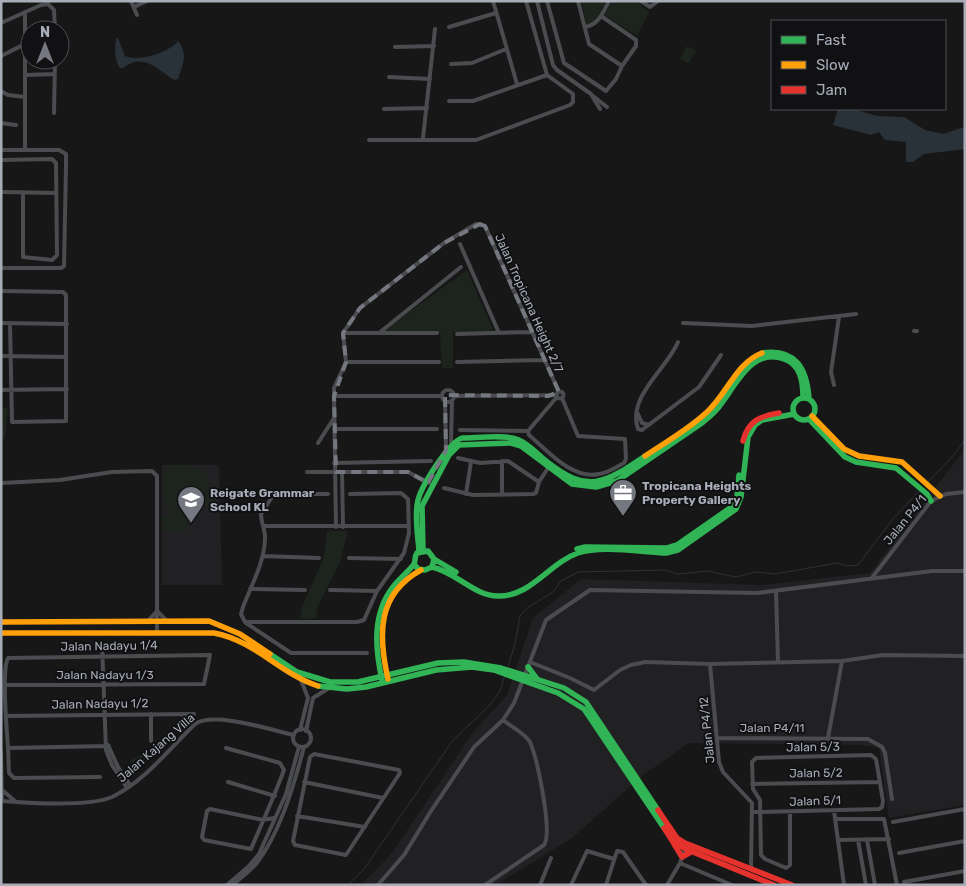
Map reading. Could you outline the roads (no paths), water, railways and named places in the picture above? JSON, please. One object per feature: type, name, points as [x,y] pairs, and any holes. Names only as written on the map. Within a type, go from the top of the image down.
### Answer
[{"type":"street","points":[[131,1],[137,15]]},
{"type":"street","points":[[134,7],[147,1]]},
{"type":"street","points":[[493,1],[517,84]]},
{"type":"street","points":[[368,140],[423,138],[476,140],[570,105],[574,97],[569,90],[547,75],[526,1]]},
{"type":"street","points":[[536,1],[554,65],[607,106]]},
{"type":"street","points":[[547,1],[564,63],[606,91],[616,80],[622,66],[636,46],[636,40],[602,16]]},
{"type":"street","points":[[578,1],[589,44],[622,66]]},
{"type":"street","points":[[585,27],[592,26],[602,16],[609,1]]},
{"type":"street","points":[[641,1],[650,8],[658,1]]},
{"type":"street","points":[[1,23],[41,5],[53,7],[54,20]]},
{"type":"street","points":[[25,12],[26,20]]},
{"type":"street","points":[[449,27],[496,13]]},
{"type":"street","points":[[423,138],[435,29]]},
{"type":"street","points":[[1,56],[20,46]]},
{"type":"street","points":[[395,47],[434,46]]},
{"type":"street","points":[[451,64],[472,63],[506,49]]},
{"type":"street","points":[[25,70],[25,150]]},
{"type":"street","points":[[54,113],[55,70]]},
{"type":"street","points":[[25,75],[55,74]]},
{"type":"street","points":[[449,101],[473,101],[547,75]]},
{"type":"street","points":[[389,77],[430,79]]},
{"type":"street","points":[[1,90],[8,95],[25,97]]},
{"type":"street","points":[[591,94],[600,109]]},
{"type":"street","points":[[384,109],[427,108]]},
{"type":"street","points":[[1,124],[16,125]]},
{"type":"street","points":[[1,150],[64,152],[66,165],[64,266],[61,268],[1,268]]},
{"type":"street","points":[[1,160],[52,159],[56,163],[57,255],[52,260],[23,257],[23,192]]},
{"type":"street","points":[[1,192],[56,193]]},
{"type":"street","name":"Jalan Tropicana Height 2/7","points":[[343,333],[360,308],[444,243],[480,224],[485,226],[578,436],[625,439],[626,459],[624,463],[600,474],[582,474],[573,471],[528,433]]},
{"type":"street","points":[[460,244],[499,333]]},
{"type":"street","points":[[379,333],[461,267]]},
{"type":"street","points":[[1,291],[63,292],[67,299],[67,417],[63,422],[12,422],[10,324]]},
{"type":"street","points":[[683,323],[752,326],[856,314]]},
{"type":"street","points":[[834,385],[831,372],[839,317]]},
{"type":"street","points":[[1,323],[66,324]]},
{"type":"street","points":[[457,334],[531,332]]},
{"type":"street","points":[[336,526],[334,388],[346,362],[343,333],[438,333]]},
{"type":"street","points":[[678,342],[670,358],[646,388],[638,414],[638,429],[642,430],[699,387],[721,355]]},
{"type":"street","points":[[451,433],[454,437],[462,438],[512,438],[520,440],[570,478],[580,482],[600,482],[616,476],[710,410],[744,364],[752,357],[773,352],[792,357],[800,363],[806,374],[806,399]]},
{"type":"street","points":[[1,356],[66,357]]},
{"type":"street","points":[[448,453],[464,443],[511,443],[521,446],[562,478],[579,486],[596,487],[618,481],[714,412],[752,363],[768,356],[779,356],[793,363],[800,373],[806,399],[815,407],[810,418]]},
{"type":"street","points":[[457,362],[544,360]]},
{"type":"street","points":[[346,362],[439,362]]},
{"type":"street","points":[[1,390],[67,389]]},
{"type":"street","points":[[386,684],[375,642],[380,612],[395,582],[414,564],[414,556],[421,550],[422,506],[430,484],[448,453],[451,444],[452,391],[444,391],[442,396]]},
{"type":"street","points":[[334,396],[442,396]]},
{"type":"street","points":[[442,396],[445,401],[448,453]]},
{"type":"street","points":[[548,396],[552,403]]},
{"type":"street","points":[[445,401],[453,398],[559,396]]},
{"type":"street","points":[[460,430],[528,433],[559,396]]},
{"type":"street","points":[[794,412],[797,401],[806,399]]},
{"type":"street","points":[[794,412],[800,419],[810,418],[850,453],[902,462],[911,475],[929,492],[940,496]]},
{"type":"street","points":[[421,550],[428,551],[434,559],[482,588],[504,592],[520,588],[579,548],[672,548],[730,508],[734,503],[738,490],[744,439],[750,423],[763,415],[794,412]]},
{"type":"street","points":[[370,680],[376,676],[382,666],[380,635],[386,612],[393,596],[406,578],[421,570],[432,567],[448,572],[482,592],[498,596],[523,590],[577,552],[589,550],[673,553],[736,508],[741,497],[748,437],[755,425],[762,420],[794,412]]},
{"type":"street","points":[[638,414],[642,423],[649,425]]},
{"type":"street","points":[[318,443],[334,418]]},
{"type":"street","points":[[334,429],[437,429]]},
{"type":"street","points":[[451,444],[462,438]]},
{"type":"street","points":[[458,458],[471,462],[511,462],[530,478],[539,482]]},
{"type":"street","points":[[334,462],[431,461]]},
{"type":"street","points":[[466,494],[471,462]]},
{"type":"street","points":[[502,462],[502,494]]},
{"type":"street","points":[[444,488],[466,494],[533,494],[536,493],[539,482],[548,468]]},
{"type":"street","points":[[1,483],[60,480],[145,469],[152,471],[156,476],[157,483],[157,633]]},
{"type":"street","points":[[307,472],[408,472],[430,484]]},
{"type":"street","points":[[342,472],[343,526]]},
{"type":"street","points":[[929,492],[931,502]]},
{"type":"street","name":"Jalan P4/1","points":[[871,579],[931,502],[940,496],[965,492]]},
{"type":"street","points":[[336,493],[342,493]]},
{"type":"street","points":[[328,494],[272,495],[260,514],[265,526],[263,556],[242,610],[244,622],[291,653],[367,653]]},
{"type":"street","points":[[244,622],[360,622],[366,617],[377,591],[401,559],[408,540],[408,499],[404,494],[350,494]]},
{"type":"street","points":[[265,526],[409,526]]},
{"type":"street","points":[[263,556],[319,558]]},
{"type":"street","points":[[349,558],[401,559]]},
{"type":"street","points":[[432,567],[434,559]]},
{"type":"street","points":[[414,564],[421,570]]},
{"type":"street","points":[[378,885],[404,855],[474,747],[503,720],[518,697],[546,620],[570,602],[592,589],[776,592],[932,572],[965,571]]},
{"type":"street","points":[[250,589],[305,590]]},
{"type":"street","points":[[330,590],[377,591]]},
{"type":"street","points":[[776,592],[778,662]]},
{"type":"street","points":[[157,610],[166,620]]},
{"type":"street","points":[[148,621],[157,610]]},
{"type":"street","points":[[1,622],[195,620],[223,623],[295,671],[329,682],[370,680],[446,663],[473,662],[571,691],[586,702],[677,838],[687,848],[792,885]]},
{"type":"street","points":[[252,628],[252,624],[255,622]]},
{"type":"street","points":[[1,634],[204,632],[224,635],[248,644],[301,680],[311,685],[329,688],[368,688],[426,672],[453,667],[495,668]]},
{"type":"street","points":[[102,644],[107,746],[118,772],[129,786]]},
{"type":"street","name":"Jalan Nadayu 1/4","points":[[6,685],[8,658],[210,655],[204,684]]},
{"type":"street","points":[[529,666],[570,678],[594,690],[608,677],[631,665],[645,662],[710,664],[842,661],[883,655],[965,656]]},
{"type":"street","points":[[828,738],[842,661]]},
{"type":"street","name":"Jalan P4/12","points":[[710,664],[719,762],[723,772],[750,800],[752,812]]},
{"type":"street","points":[[382,666],[397,674]]},
{"type":"street","points":[[516,676],[529,666]]},
{"type":"street","points":[[529,666],[537,680]]},
{"type":"street","points":[[524,678],[564,695],[584,710],[673,842],[681,860],[732,885]]},
{"type":"street","points":[[301,680],[308,698],[300,730],[294,735],[293,740],[299,746],[304,747]]},
{"type":"street","name":"Jalan Nadayu 1/3","points":[[6,685],[204,684]]},
{"type":"street","points":[[6,685],[9,773],[14,778],[100,777]]},
{"type":"street","points":[[233,885],[262,856],[290,798],[304,747],[309,743],[310,738],[306,731],[313,698],[329,688]]},
{"type":"street","points":[[151,714],[151,741]]},
{"type":"street","points":[[184,714],[184,724]]},
{"type":"street","name":"Jalan Nadayu 1/2","points":[[6,716],[194,714]]},
{"type":"street","name":"Jalan Kajang Villa","points":[[2,801],[73,803],[110,798],[136,781],[195,724],[204,719],[222,719],[294,735]]},
{"type":"street","points":[[485,885],[535,852],[547,840],[547,817],[529,740],[503,720]]},
{"type":"street","points":[[300,730],[306,731]]},
{"type":"street","name":"Jalan P4/11","points":[[717,738],[868,739],[882,746],[885,753],[892,799]]},
{"type":"street","points":[[8,748],[107,746]]},
{"type":"street","points":[[227,885],[249,866],[259,854],[286,794],[299,746]]},
{"type":"street","points":[[226,748],[283,765],[284,770],[275,796],[263,820],[251,849],[204,840],[202,837],[207,811],[210,809],[263,820],[274,818]]},
{"type":"street","points":[[1,752],[2,801]]},
{"type":"street","points":[[314,754],[399,770],[400,772],[346,855],[295,846],[293,841],[303,792],[310,757],[314,754]]},
{"type":"street","name":"Jalan 5/3","points":[[790,812],[790,865],[786,868],[765,859],[761,854],[760,800],[752,784],[752,762],[756,758],[871,755],[876,759],[883,801],[882,807],[879,809]]},
{"type":"street","points":[[124,781],[136,781]]},
{"type":"street","points":[[121,791],[124,781]]},
{"type":"street","points":[[228,782],[275,796]]},
{"type":"street","points":[[304,782],[383,798]]},
{"type":"street","name":"Jalan 5/2","points":[[752,784],[880,782]]},
{"type":"street","points":[[294,784],[298,791],[303,792]]},
{"type":"street","points":[[1,789],[16,802]]},
{"type":"street","points":[[290,798],[302,798]]},
{"type":"street","name":"Jalan 5/1","points":[[752,812],[879,809]]},
{"type":"street","points":[[893,822],[965,809]]},
{"type":"street","points":[[834,811],[844,885]]},
{"type":"street","points":[[750,869],[752,812]]},
{"type":"street","points":[[298,816],[365,827]]},
{"type":"street","points":[[835,819],[882,817],[886,821],[897,885]]},
{"type":"street","points":[[263,820],[269,830]]},
{"type":"street","points":[[838,840],[889,839]]},
{"type":"street","points":[[858,840],[866,885]]},
{"type":"street","points":[[867,840],[875,885]]},
{"type":"street","points":[[899,853],[965,841]]},
{"type":"street","points":[[673,842],[774,885]]},
{"type":"street","points":[[667,885],[687,848]]},
{"type":"street","points":[[572,884],[587,852],[614,859]]},
{"type":"street","points":[[606,885],[617,852],[623,852],[646,885]]},
{"type":"street","points":[[540,885],[551,858]]},
{"type":"street","points":[[904,882],[965,871]]},
{"type":"waterway","points":[[927,483],[954,455],[965,440]]},
{"type":"waterway","points":[[508,667],[515,644],[520,616],[527,608],[553,592],[561,581],[578,572],[665,570],[678,574],[707,571],[736,577],[756,572],[775,574],[837,563],[847,566],[858,565],[892,520],[919,491]]},
{"type":"waterway","points":[[348,885],[364,869],[453,740],[489,706],[500,691],[505,675]]},
{"type":"place","name":"Tropicana Heights Property Gallery","points":[[623,517]]},
{"type":"place","name":"Reigate Grammar School KL","points":[[191,524]]}]
